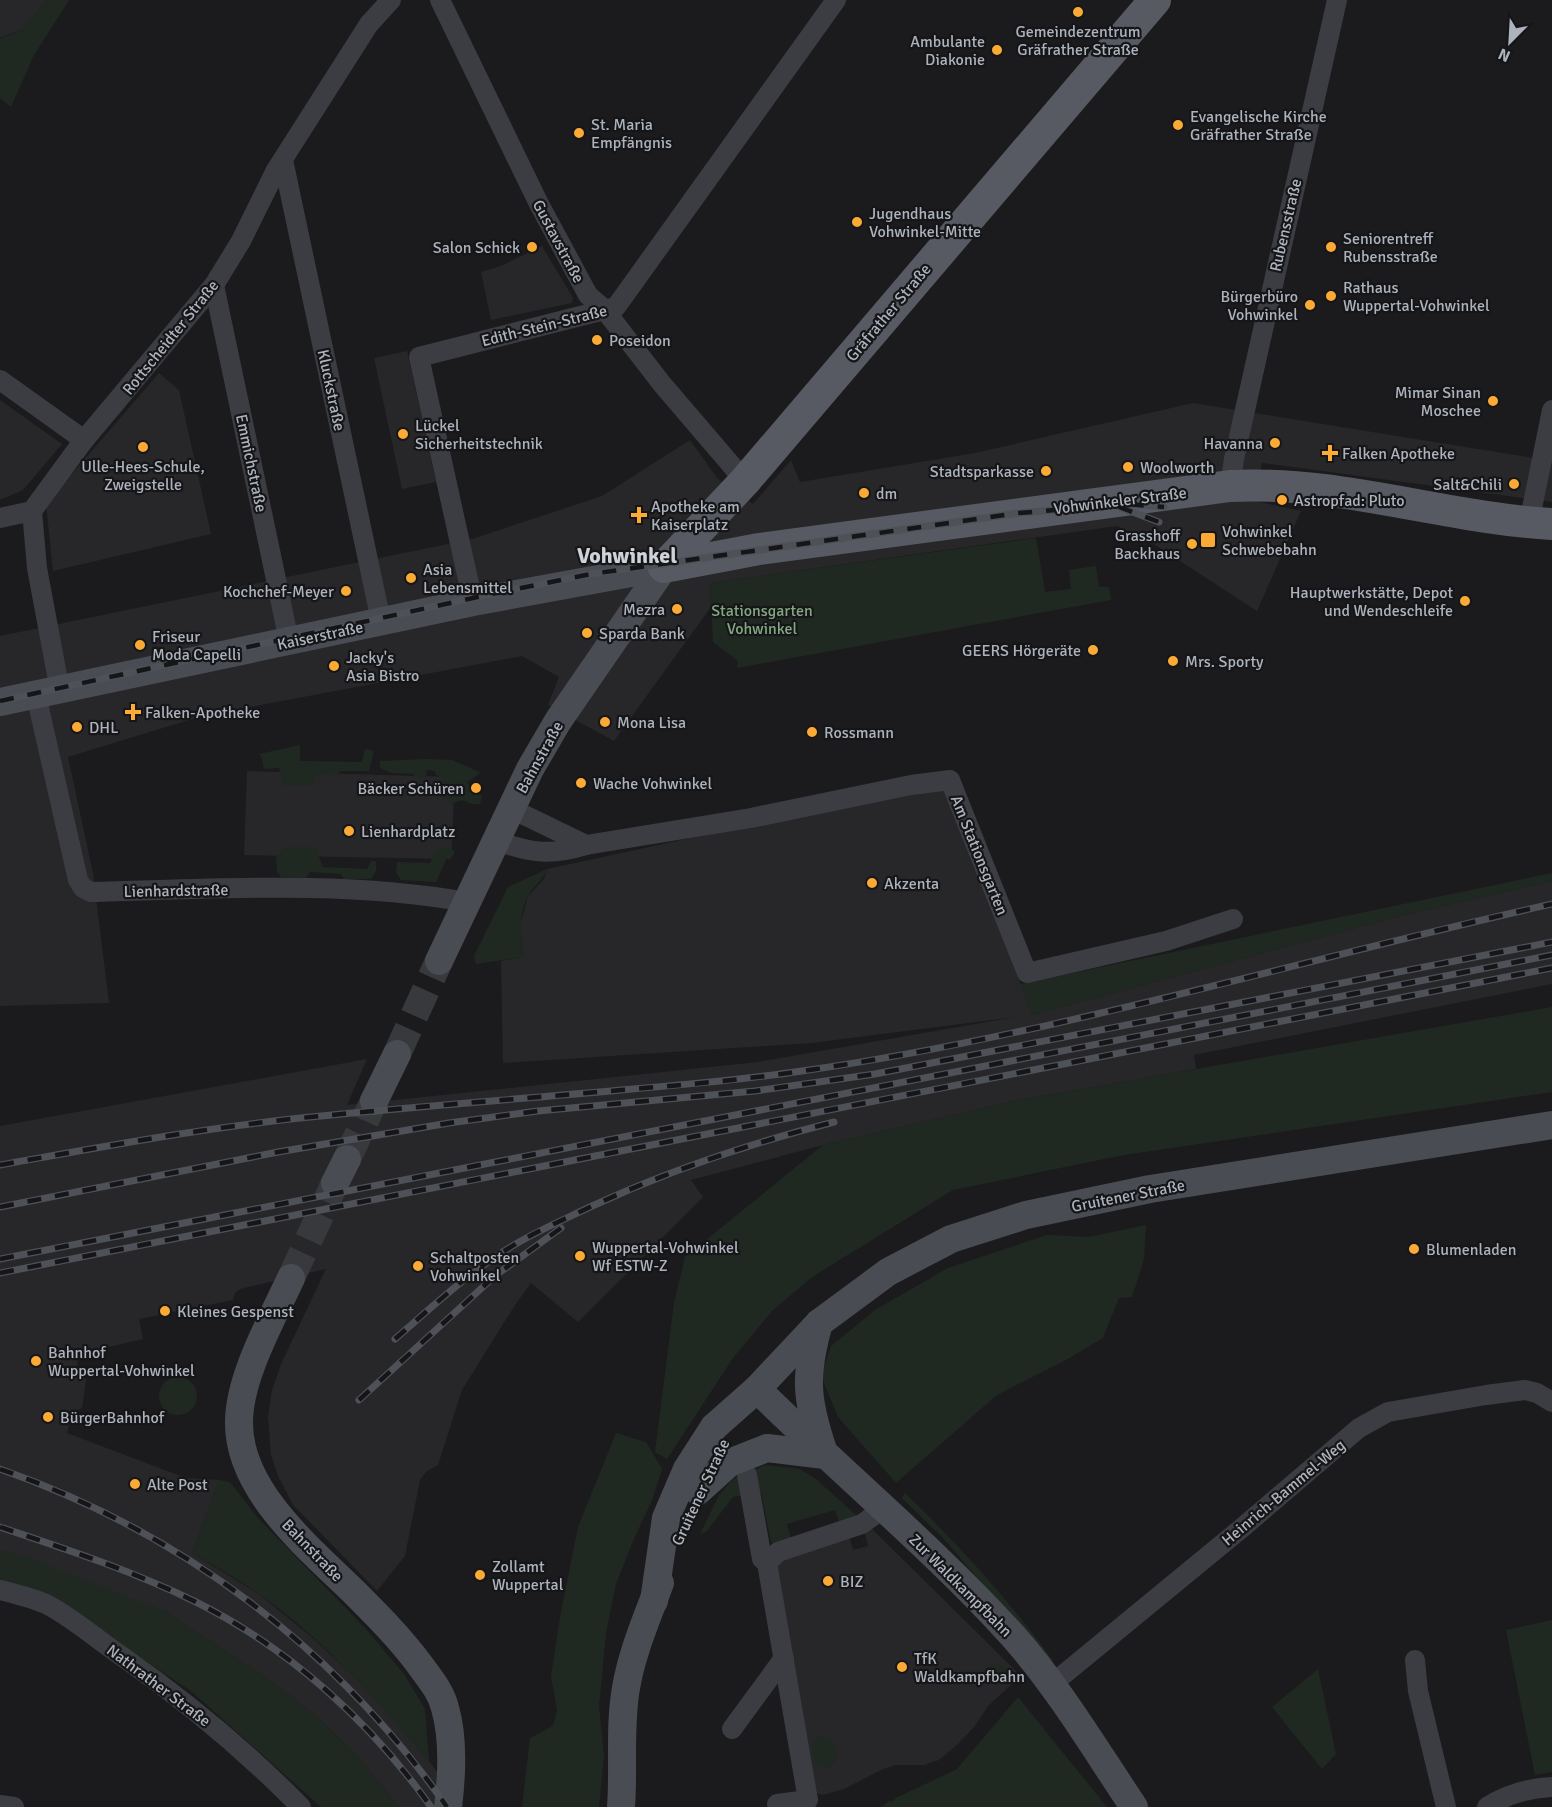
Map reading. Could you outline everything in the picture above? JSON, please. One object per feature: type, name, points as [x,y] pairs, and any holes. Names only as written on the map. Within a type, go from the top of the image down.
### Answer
[{"type":"main road","name":"Gräfrather Straße","points":[[665,566],[745,481],[1155,0]]},
{"type":"main road","name":"Vohwinkeler Straße","points":[[665,566],[759,549],[1230,486],[1260,484],[1311,487],[1540,524]]},
{"type":"main road","name":"Kaiserstraße","points":[[0,702],[473,602],[665,566]]},
{"type":"main road","name":"Bahnstraße","points":[[439,961],[530,769],[558,721],[665,566]]},
{"type":"main road","points":[[374,1101],[397,1054]]},
{"type":"main road","name":"Gruitener Straße","points":[[654,1601],[666,1518],[687,1469],[714,1427],[757,1389],[819,1323],[898,1266],[951,1239],[1026,1215],[1150,1189],[1552,1125]]},
{"type":"main road","name":"Bahnstraße","points":[[291,1278],[247,1380],[240,1405],[239,1424],[243,1455],[255,1480],[279,1515],[318,1559],[352,1590],[397,1637],[438,1690],[445,1706],[450,1731],[449,1798]]},
{"type":"main road","points":[[698,1491],[729,1463],[767,1448],[825,1455],[813,1419],[807,1382],[819,1323]]},
{"type":"main road","name":"Gruitener Straße","points":[[621,1807],[621,1752],[625,1689],[635,1649],[683,1520],[722,1441],[757,1389]]},
{"type":"main road","name":"Zur Waldkampfbahn","points":[[757,1389],[884,1508],[1012,1635],[1052,1684],[1134,1807]]},
{"type":"street","name":"Rottscheidter Straße","points":[[32,511],[84,440],[214,285],[241,241],[276,170],[369,24],[392,0]]},
{"type":"street","name":"Gustavstraße","points":[[440,0],[539,204],[588,295],[604,309],[662,384],[745,481]]},
{"type":"street","name":"Edith-Stein-Straße","points":[[473,602],[419,357],[616,307],[836,0]]},
{"type":"street","name":"Rubensstraße","points":[[1230,486],[1236,450],[1336,0]]},
{"type":"street","name":"Kluckstraße","points":[[283,159],[381,621]]},
{"type":"street","name":"Emmichstraße","points":[[214,285],[289,641]]},
{"type":"street","points":[[0,380],[84,440]]},
{"type":"street","points":[[1540,524],[1552,410]]},
{"type":"street","points":[[0,518],[32,511],[48,693]]},
{"type":"street","name":"Lienhardstraße","points":[[48,693],[55,778],[78,880],[83,888],[91,892],[264,888],[373,891],[467,902]]},
{"type":"street","name":"Am Stationsgarten","points":[[497,841],[543,853],[564,852],[586,845],[751,818],[911,785],[950,780],[1027,974],[1166,941],[1233,919]]},
{"type":"street","points":[[512,809],[586,845]]},
{"type":"street","name":"Heinrich-Bammel-Weg","points":[[1052,1684],[1359,1428],[1388,1412],[1525,1390],[1537,1393],[1552,1402]]},
{"type":"street","points":[[747,1475],[762,1559],[767,1563],[807,1800],[777,1804]]},
{"type":"street","points":[[767,1563],[778,1552],[862,1524],[884,1508]]},
{"type":"street","name":"Nathrather Straße","points":[[0,1590],[29,1597],[47,1605],[137,1667],[208,1720],[262,1768],[301,1807]]},
{"type":"street","points":[[732,1730],[784,1658]]},
{"type":"street","points":[[1415,1660],[1418,1691],[1446,1807]]},
{"type":"street","points":[[1487,1807],[1499,1799],[1527,1789],[1552,1787]]},
{"type":"street","points":[[0,1805],[14,1807]]},
{"type":"shaded area","points":[[0,0],[46,0],[22,30],[0,38]]},
{"type":"shaded area","points":[[542,246],[573,298],[572,303],[491,320],[481,272],[501,266]]},
{"type":"shaded area","points":[[407,351],[436,482],[402,489],[374,358]]},
{"type":"shaded area","name":"Ulle-Hees-Schule, Zweigstelle","points":[[159,373],[179,390],[211,534],[53,571],[46,504]]},
{"type":"shaded area","points":[[0,400],[62,444],[23,490],[0,500]]},
{"type":"shaded area","points":[[1193,403],[1552,461],[1552,502],[1262,463],[1255,501],[1301,511],[1257,611],[1152,543],[1117,526],[710,583],[711,607],[614,741],[548,705],[559,677],[522,656],[202,716],[68,757],[93,873],[109,1003],[0,1006],[0,636],[472,539],[602,496],[690,440],[717,478],[753,504],[791,460],[800,482],[975,453]]},
{"type":"shaded area","name":"Lienhardplatz","points":[[247,771],[455,777],[451,859],[244,855]]},
{"type":"shaded area","points":[[948,788],[1032,1015],[1404,915],[1552,881],[1552,984],[1194,1055],[1196,1069],[1013,1101],[823,1145],[691,1180],[703,1197],[578,1322],[531,1283],[462,1390],[438,1465],[427,1471],[420,1480],[405,1556],[377,1591],[293,1505],[278,1476],[271,1455],[268,1416],[272,1390],[281,1364],[326,1269],[240,1289],[235,1293],[233,1300],[139,1319],[143,1339],[78,1354],[77,1369],[86,1380],[82,1408],[72,1414],[67,1433],[186,1478],[219,1480],[192,1553],[259,1594],[314,1639],[367,1689],[429,1761],[463,1807],[399,1807],[355,1753],[308,1709],[264,1676],[166,1612],[0,1549],[0,1126],[367,1059],[347,1105],[758,1062],[1015,1017],[812,1043],[503,1063],[501,961],[523,957],[520,925],[528,896],[544,879],[547,869],[737,828]]},
{"type":"shaded area","name":"TfK Waldkampfbahn","points":[[869,1526],[1021,1676],[988,1706],[975,1726],[939,1760],[924,1765],[896,1765],[883,1769],[844,1789],[823,1795],[815,1793],[775,1571],[782,1559],[849,1535],[853,1550],[868,1546],[864,1530]]},
{"type":"green space","points":[[46,0],[69,0],[34,55],[11,107],[0,98],[0,39],[22,30]]},
{"type":"green space","name":"Stationsgarten Vohwinkel","points":[[1036,538],[1045,592],[1071,589],[1069,570],[1096,566],[1099,587],[1109,587],[1111,600],[737,668],[738,661],[713,642],[710,583]]},
{"type":"green space","points":[[300,745],[300,761],[362,762],[365,749],[374,751],[369,771],[340,771],[338,775],[316,774],[314,786],[283,785],[279,768],[264,769],[259,754]]},
{"type":"green space","points":[[452,760],[480,772],[467,782],[475,794],[482,795],[480,804],[462,800],[451,804],[442,799],[439,789],[444,779],[436,775],[435,771],[427,770],[426,778],[414,777],[414,774],[392,773],[380,768],[380,761]]},
{"type":"green space","points":[[285,847],[315,847],[323,867],[367,869],[371,861],[376,861],[376,871],[371,879],[344,879],[341,874],[310,872],[306,878],[281,877],[277,871],[276,856]]},
{"type":"green space","points":[[448,848],[455,851],[453,857],[448,855],[436,882],[401,880],[396,872],[397,862],[430,863],[436,850]]},
{"type":"green space","points":[[547,869],[528,896],[523,910],[521,926],[523,957],[476,964],[474,956],[508,887]]},
{"type":"green space","points":[[1552,873],[1552,881],[1404,915],[1032,1015],[1020,984]]},
{"type":"green space","points":[[1552,1007],[1552,1092],[1124,1155],[953,1190],[812,1277],[772,1311],[733,1358],[667,1459],[655,1452],[674,1303],[685,1257],[823,1145],[1013,1101]]},
{"type":"green space","points":[[1146,1225],[1144,1259],[1132,1297],[1119,1298],[1103,1338],[1066,1360],[997,1395],[896,1483],[838,1417],[821,1376],[831,1346],[875,1310],[948,1268],[1047,1235],[1088,1237]]},
{"type":"green space","points":[[178,1377],[192,1382],[197,1396],[192,1410],[178,1415],[164,1410],[159,1396],[164,1382]]},
{"type":"green space","points":[[616,1433],[646,1442],[662,1469],[652,1500],[616,1584],[606,1633],[599,1706],[604,1755],[599,1807],[522,1807],[530,1738],[553,1726],[557,1710],[551,1677],[578,1527]]},
{"type":"green space","points":[[766,1465],[800,1469],[816,1479],[857,1516],[841,1527],[835,1510],[787,1524],[792,1542],[778,1546],[771,1542],[761,1492],[733,1497],[706,1532],[700,1534],[719,1495],[733,1479]]},
{"type":"green space","points":[[219,1480],[230,1482],[258,1518],[366,1629],[404,1674],[425,1709],[429,1761],[370,1694],[306,1631],[251,1588],[192,1553]]},
{"type":"green space","points":[[905,1493],[983,1574],[1054,1662],[1047,1659],[943,1538],[902,1498]]},
{"type":"green space","points":[[0,1549],[27,1557],[166,1612],[264,1676],[308,1709],[355,1753],[399,1807],[321,1807],[191,1691],[64,1607],[0,1581]]},
{"type":"green space","points":[[1552,1620],[1552,1772],[1535,1775],[1506,1630]]},
{"type":"green space","points":[[996,1663],[1004,1666],[1007,1674],[1004,1682],[996,1685],[988,1682],[985,1674],[988,1666]]},
{"type":"green space","points":[[1318,1669],[1336,1754],[1322,1769],[1272,1707]]},
{"type":"green space","points":[[1018,1697],[1107,1807],[882,1807],[890,1800],[892,1802],[957,1769]]},
{"type":"green space","points":[[817,1736],[831,1740],[839,1752],[834,1764],[827,1768],[816,1764],[811,1745]]},
{"type":"tunnel","points":[[397,1054],[439,961]]},
{"type":"tunnel","points":[[347,1159],[374,1101]]},
{"type":"tunnel","points":[[291,1278],[335,1183]]},
{"type":"railway","points":[[0,701],[591,574],[1019,513],[1125,504],[1164,507]]},
{"type":"railway","points":[[1119,507],[1159,522]]},
{"type":"railway","points":[[0,1165],[160,1137],[281,1120],[734,1080],[897,1056],[1085,1017],[1552,904]]},
{"type":"railway","points":[[0,1207],[278,1152],[449,1123],[538,1111],[755,1091],[875,1074],[1552,942]]},
{"type":"railway","points":[[0,1259],[1552,955]]},
{"type":"railway","points":[[0,1273],[1552,968]]},
{"type":"railway","points":[[395,1339],[479,1269],[538,1231],[619,1194],[680,1170],[772,1139],[834,1122]]},
{"type":"railway","points":[[359,1400],[496,1275],[561,1228]]},
{"type":"railway","points":[[0,1469],[67,1495],[131,1526],[192,1562],[250,1602],[305,1647],[356,1696],[404,1750],[447,1807]]},
{"type":"railway","points":[[0,1527],[148,1580],[196,1602],[264,1642],[296,1665],[355,1717],[408,1776],[431,1807]]},
{"type":"place","name":"Gemeindezentrum Gräfrather Straße","points":[[1078,12]]},
{"type":"place","name":"Ambulante Diakonie","points":[[997,50]]},
{"type":"place","name":"Evangelische Kirche Gräfrather Straße","points":[[1178,125]]},
{"type":"place","name":"St. Maria Empfängnis","points":[[579,133]]},
{"type":"place","name":"Jugendhaus Vohwinkel-Mitte","points":[[857,222]]},
{"type":"place","name":"Salon Schick","points":[[532,247]]},
{"type":"place","name":"Seniorentreff Rubensstraße","points":[[1331,247]]},
{"type":"place","name":"Rathaus Wuppertal-Vohwinkel","points":[[1331,296]]},
{"type":"place","name":"Bürgerbüro Vohwinkel","points":[[1310,305]]},
{"type":"place","name":"Poseidon","points":[[597,340]]},
{"type":"place","name":"Mimar Sinan Moschee","points":[[1493,401]]},
{"type":"place","name":"Lückel Sicherheitstechnik","points":[[403,434]]},
{"type":"place","name":"Havanna","points":[[1275,443]]},
{"type":"place","name":"Ulle-Hees-Schule, Zweigstelle","points":[[143,447]]},
{"type":"place","name":"Falken Apotheke","points":[[1330,453]]},
{"type":"place","name":"Woolworth","points":[[1128,467]]},
{"type":"place","name":"Stadtsparkasse","points":[[1046,471]]},
{"type":"place","name":"Salt&Chili","points":[[1514,484]]},
{"type":"place","name":"dm","points":[[864,493]]},
{"type":"place","name":"Astropfad: Pluto","points":[[1282,500]]},
{"type":"place","name":"Apotheke am Kaiserplatz","points":[[639,515]]},
{"type":"place","name":"Vohwinkel Schwebebahn","points":[[1208,540]]},
{"type":"place","name":"Grasshoff Backhaus","points":[[1192,544]]},
{"type":"place","name":"Asia Lebensmittel","points":[[411,578]]},
{"type":"place","name":"Kochchef-Meyer","points":[[346,591]]},
{"type":"place","name":"Hauptwerkstätte, Depot und Wendeschleife","points":[[1465,601]]},
{"type":"place","name":"Mezra","points":[[677,609]]},
{"type":"place","name":"Sparda Bank","points":[[587,633]]},
{"type":"place","name":"Friseur Moda Capelli","points":[[140,645]]},
{"type":"place","name":"GEERS Hörgeräte","points":[[1093,650]]},
{"type":"place","name":"Mrs. Sporty","points":[[1173,661]]},
{"type":"place","name":"Jacky's Asia Bistro","points":[[334,666]]},
{"type":"place","name":"Falken-Apotheke","points":[[133,712]]},
{"type":"place","name":"Mona Lisa","points":[[605,722]]},
{"type":"place","name":"DHL","points":[[77,727]]},
{"type":"place","name":"Rossmann","points":[[812,732]]},
{"type":"place","name":"Wache Vohwinkel","points":[[581,783]]},
{"type":"place","name":"Bäcker Schüren","points":[[476,788]]},
{"type":"place","name":"Lienhardplatz","points":[[349,831]]},
{"type":"place","name":"Akzenta","points":[[872,883]]},
{"type":"place","name":"Blumenladen","points":[[1414,1249]]},
{"type":"place","name":"Wuppertal-Vohwinkel Wf ESTW-Z","points":[[580,1256]]},
{"type":"place","name":"Schaltposten Vohwinkel","points":[[418,1266]]},
{"type":"place","name":"Kleines Gespenst","points":[[165,1311]]},
{"type":"place","name":"Bahnhof Wuppertal-Vohwinkel","points":[[36,1361]]},
{"type":"place","name":"BürgerBahnhof","points":[[48,1417]]},
{"type":"place","name":"Alte Post","points":[[135,1484]]},
{"type":"place","name":"Zollamt Wuppertal","points":[[480,1575]]},
{"type":"place","name":"BIZ","points":[[828,1581]]},
{"type":"place","name":"TfK Waldkampfbahn","points":[[902,1667]]},
{"type":"district","name":"Vohwinkel","points":[[627,555]]}]
